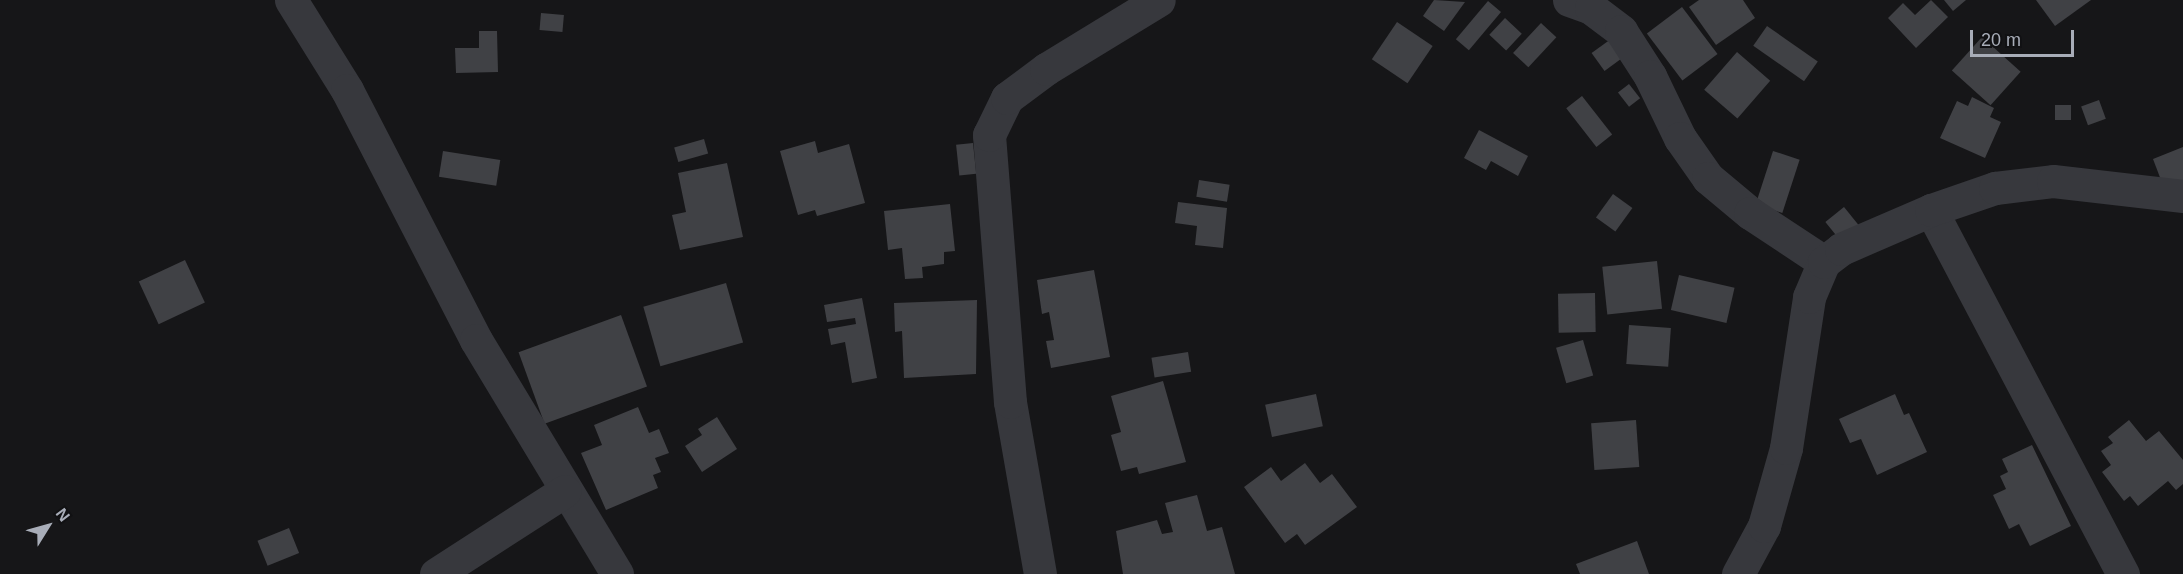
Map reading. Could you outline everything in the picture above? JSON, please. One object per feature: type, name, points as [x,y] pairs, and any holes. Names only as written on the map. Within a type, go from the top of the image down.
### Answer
[{"type":"street","points":[[291,0],[347,90],[476,340],[617,574]]},
{"type":"street","points":[[1040,574],[1010,402],[989,135],[1007,98],[1046,69],[1159,0]]},
{"type":"street","points":[[1569,0],[1591,8],[1621,31],[1650,76],[1680,138],[1708,178],[1750,213],[1824,262]]},
{"type":"street","points":[[1738,574],[1764,526],[1783,459],[1809,297],[1824,262],[1841,249],[1931,210],[1995,188],[2053,181],[2182,198]]},
{"type":"street","points":[[1931,210],[2123,574]]},
{"type":"street","points":[[436,574],[565,490]]},
{"type":"building","points":[[1434,0],[1465,2],[1444,31],[1423,16]]},
{"type":"building","points":[[1699,0],[1743,0],[1755,18],[1716,45],[1689,7]]},
{"type":"building","points":[[1931,0],[1948,17],[1916,48],[1888,18],[1903,3],[1915,15]]},
{"type":"building","points":[[1944,0],[1966,0],[1953,11]]},
{"type":"building","points":[[2036,0],[2091,0],[2055,26]]},
{"type":"building","points":[[1488,1],[1501,12],[1469,50],[1456,39]]},
{"type":"building","points":[[1682,7],[1718,54],[1682,81],[1647,33]]},
{"type":"building","points":[[541,13],[564,15],[562,32],[540,30]]},
{"type":"building","points":[[1505,18],[1522,34],[1506,51],[1489,35]]},
{"type":"building","points":[[1397,22],[1433,46],[1407,83],[1372,59]]},
{"type":"building","points":[[1541,23],[1556,37],[1528,67],[1513,53]]},
{"type":"building","points":[[1767,26],[1818,62],[1804,81],[1753,46]]},
{"type":"building","points":[[479,31],[497,31],[498,72],[456,73],[455,48],[479,48]]},
{"type":"building","points":[[1982,37],[2021,72],[1991,105],[1952,70]]},
{"type":"building","points":[[1611,39],[1624,57],[1605,71],[1592,53]]},
{"type":"building","points":[[1737,52],[1770,81],[1737,119],[1704,90]]},
{"type":"building","points":[[1629,84],[1640,98],[1629,107],[1618,93]]},
{"type":"building","points":[[1582,96],[1612,135],[1596,147],[1566,108]]},
{"type":"building","points":[[1972,97],[1994,108],[1990,117],[2001,122],[1985,158],[1940,138],[1957,101],[1968,106]]},
{"type":"building","points":[[2099,100],[2106,119],[2088,125],[2081,106]]},
{"type":"building","points":[[2055,105],[2071,105],[2071,120],[2055,120]]},
{"type":"building","points":[[1479,130],[1528,156],[1518,176],[1491,161],[1486,170],[1464,158]]},
{"type":"building","points":[[704,139],[708,153],[678,162],[674,148]]},
{"type":"building","points":[[815,141],[818,153],[849,144],[865,203],[817,216],[815,210],[798,215],[780,151]]},
{"type":"building","points":[[973,143],[976,174],[959,176],[956,145]]},
{"type":"building","points":[[2183,147],[2183,180],[2164,188],[2153,159]]},
{"type":"building","points":[[443,151],[500,160],[496,186],[439,177]]},
{"type":"building","points":[[1773,151],[1800,160],[1782,213],[1756,204]]},
{"type":"building","points":[[727,163],[743,237],[680,250],[672,215],[686,212],[678,173]]},
{"type":"building","points":[[1199,180],[1230,185],[1227,202],[1196,197]]},
{"type":"building","points":[[1613,194],[1632,208],[1615,232],[1596,217]]},
{"type":"building","points":[[1178,202],[1227,208],[1223,248],[1195,245],[1197,226],[1175,223]]},
{"type":"building","points":[[950,204],[955,251],[944,252],[944,264],[922,267],[923,278],[905,279],[902,248],[888,250],[884,211]]},
{"type":"building","points":[[1844,207],[1861,228],[1842,243],[1825,222]]},
{"type":"building","points":[[185,260],[205,303],[159,324],[139,282]]},
{"type":"building","points":[[1657,261],[1662,309],[1607,314],[1602,267]]},
{"type":"building","points":[[1094,270],[1110,357],[1051,368],[1046,341],[1054,340],[1049,312],[1042,314],[1037,280]]},
{"type":"building","points":[[1679,275],[1735,288],[1726,323],[1671,310]]},
{"type":"building","points":[[726,283],[743,343],[660,366],[643,307]]},
{"type":"building","points":[[1595,293],[1596,332],[1559,333],[1558,294]]},
{"type":"building","points":[[862,298],[877,378],[852,383],[845,342],[831,345],[828,329],[856,324],[855,318],[827,322],[824,305]]},
{"type":"building","points":[[977,300],[976,374],[904,378],[902,331],[895,332],[894,303]]},
{"type":"building","points":[[621,315],[647,386],[545,424],[519,352]]},
{"type":"building","points":[[1629,325],[1671,328],[1668,367],[1626,364]]},
{"type":"building","points":[[1583,340],[1593,376],[1566,383],[1556,348]]},
{"type":"building","points":[[1188,352],[1191,372],[1155,378],[1151,358]]},
{"type":"building","points":[[1163,381],[1186,462],[1139,474],[1137,467],[1121,471],[1111,435],[1121,432],[1111,396]]},
{"type":"building","points":[[1316,394],[1323,426],[1272,437],[1265,405]]},
{"type":"building","points":[[1895,394],[1904,415],[1909,413],[1927,452],[1877,475],[1861,439],[1850,443],[1839,419]]},
{"type":"building","points":[[638,407],[649,433],[659,429],[669,453],[655,458],[661,472],[653,475],[658,488],[606,510],[581,453],[602,445],[594,425]]},
{"type":"building","points":[[717,417],[737,449],[702,472],[685,446],[702,435],[698,429]]},
{"type":"building","points":[[1636,420],[1639,467],[1594,470],[1591,423]]},
{"type":"building","points":[[2129,420],[2146,441],[2159,431],[2183,460],[2183,484],[2176,490],[2168,481],[2138,506],[2130,496],[2124,501],[2102,472],[2111,465],[2101,451],[2113,443],[2108,437]]},
{"type":"building","points":[[2032,445],[2071,526],[2030,546],[2019,524],[2009,529],[1993,495],[2006,489],[2000,476],[2008,472],[2002,459]]},
{"type":"building","points":[[1305,463],[1320,483],[1332,474],[1357,507],[1305,545],[1297,534],[1285,543],[1244,487],[1271,467],[1281,481]]},
{"type":"building","points":[[1197,495],[1207,531],[1222,527],[1235,574],[1123,574],[1116,531],[1157,520],[1162,534],[1173,532],[1165,503]]},
{"type":"building","points":[[289,528],[299,553],[268,566],[257,541]]},
{"type":"building","points":[[1637,541],[1649,574],[1580,574],[1576,564]]}]
